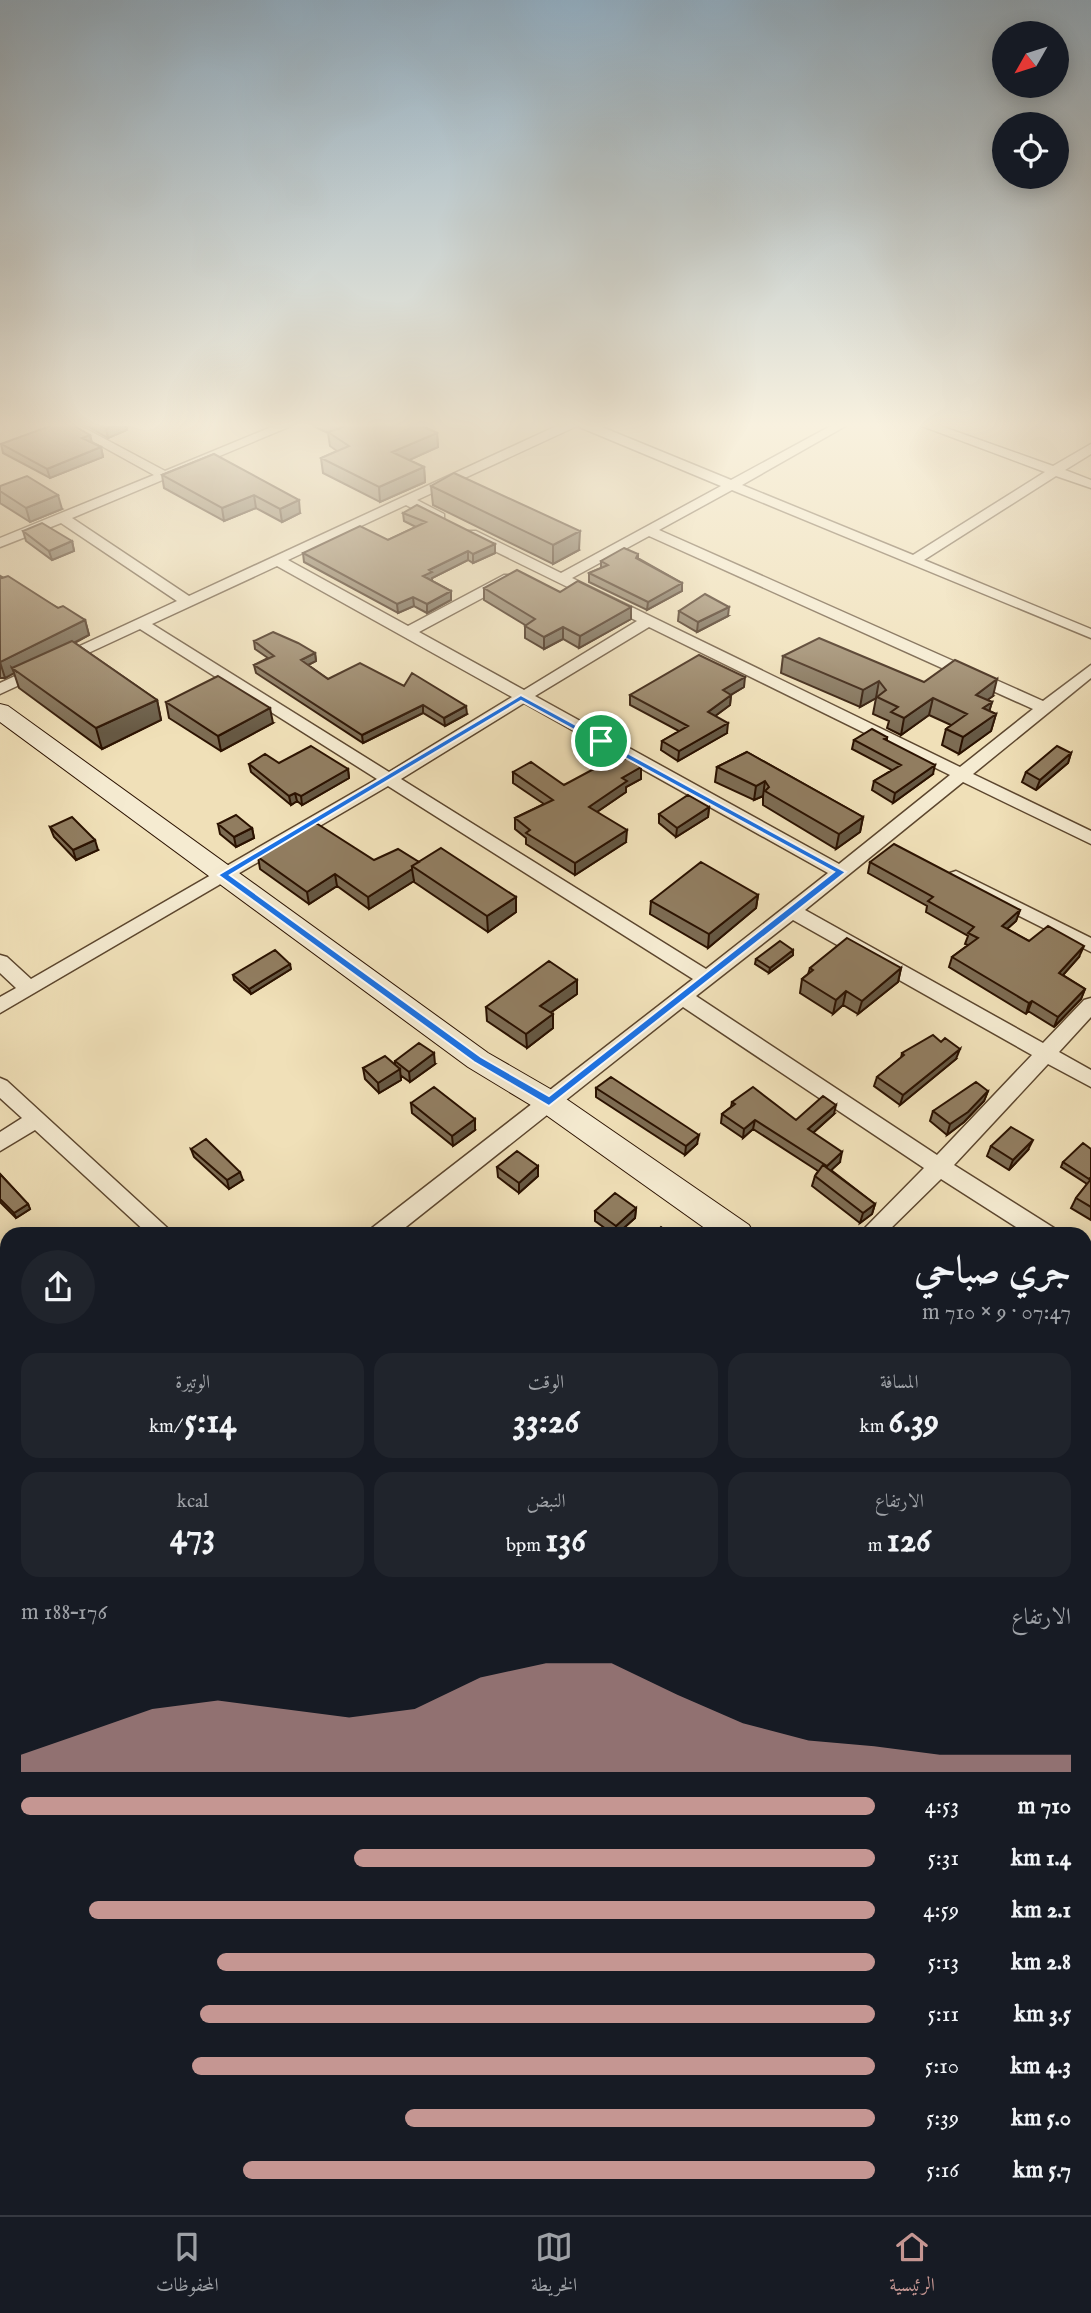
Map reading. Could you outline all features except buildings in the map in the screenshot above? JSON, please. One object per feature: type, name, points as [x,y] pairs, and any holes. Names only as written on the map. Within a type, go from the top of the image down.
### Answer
[{"type":"street","points":[[0,543],[42,526]]},
{"type":"street","points":[[75,526],[187,601]]},
{"type":"street","points":[[0,689],[139,622],[353,526]]},
{"type":"street","points":[[456,526],[1091,838]]},
{"type":"street","points":[[560,579],[655,526]]},
{"type":"street","points":[[830,526],[1091,635]]},
{"type":"street","points":[[913,561],[968,526]]},
{"type":"street","points":[[0,527],[16,537]]},
{"type":"street","points":[[648,530],[1043,707]]},
{"type":"street","points":[[277,560],[841,872]]},
{"type":"street","points":[[406,633],[533,565]]},
{"type":"street","points":[[0,1006],[387,780],[648,621]]},
{"type":"street","points":[[139,622],[706,978]]},
{"type":"street","points":[[389,1227],[841,872],[888,842],[1043,707],[1091,670]]},
{"type":"street","points":[[0,711],[478,1060],[549,1102],[728,1227]]},
{"type":"street","points":[[943,871],[1091,946]]},
{"type":"street","points":[[792,911],[1091,1079]]},
{"type":"street","points":[[0,962],[29,989]]},
{"type":"street","points":[[681,996],[939,1167],[1035,1227]]},
{"type":"street","points":[[877,1227],[939,1167],[1091,1005]]},
{"type":"street","points":[[0,1086],[155,1227]]},
{"type":"street","points":[[0,1143],[36,1119]]},
{"type":"route","points":[[521,697],[601,741],[841,872],[609,1052],[549,1102],[478,1060],[223,875],[387,780],[521,697]]}]
